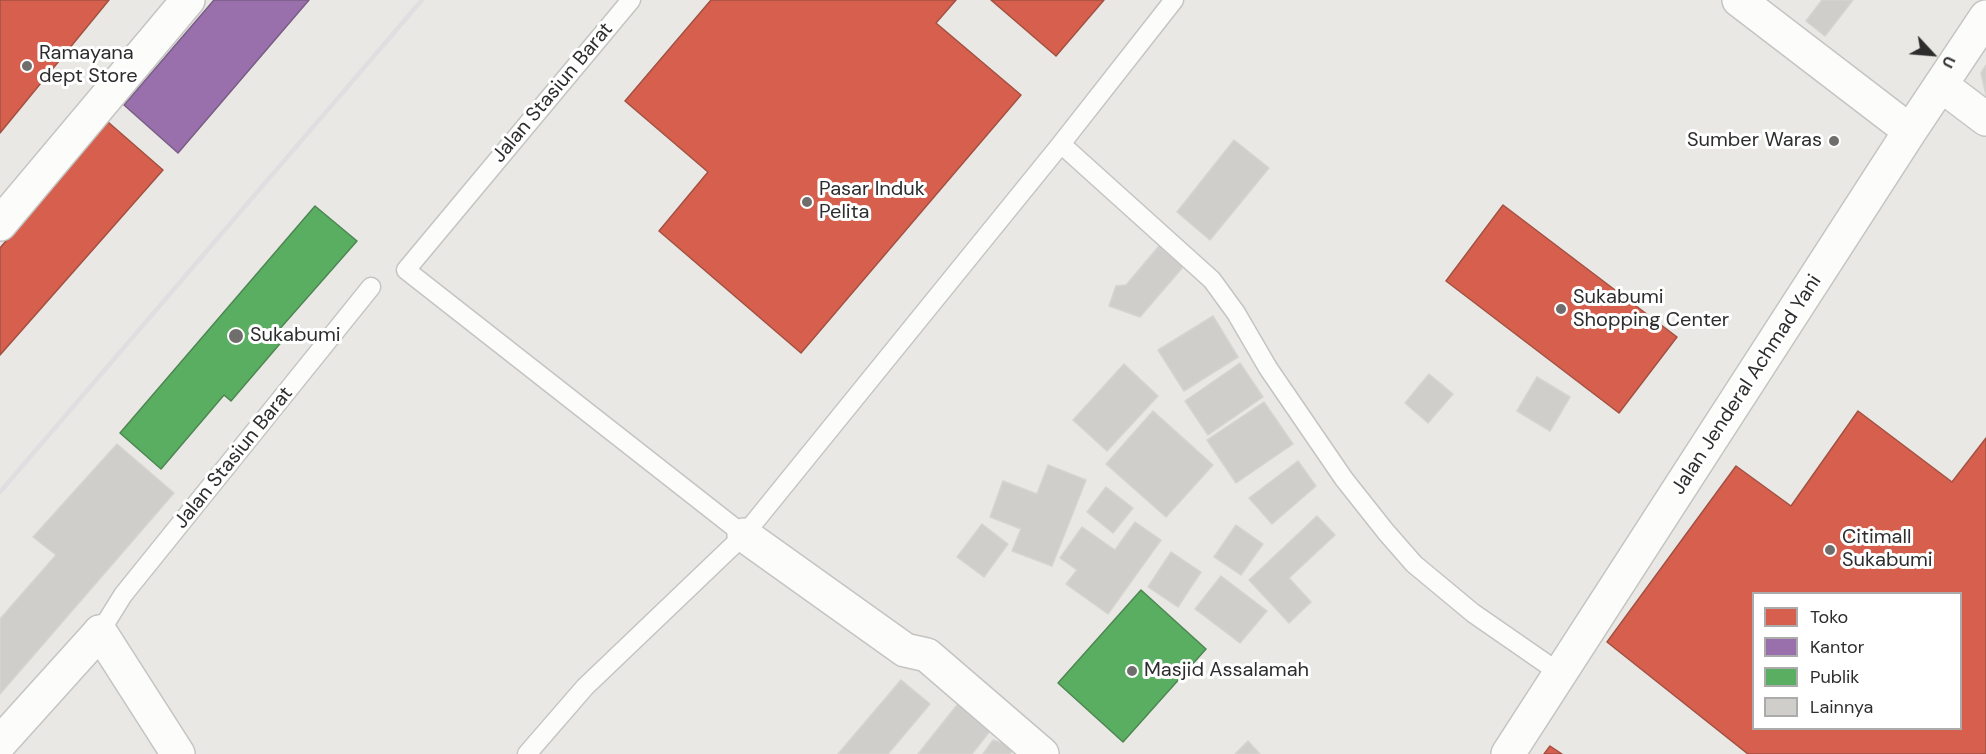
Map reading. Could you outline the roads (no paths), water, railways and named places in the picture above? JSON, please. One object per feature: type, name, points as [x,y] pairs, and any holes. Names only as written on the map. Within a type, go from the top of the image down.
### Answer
[{"type":"main road","points":[[0,224],[188,0]]},
{"type":"main road","points":[[1739,0],[1910,131]]},
{"type":"main road","name":"Jalan Jenderal Achmad Yani","points":[[1508,754],[1986,17]]},
{"type":"main road","points":[[1941,85],[1986,119]]},
{"type":"main road","points":[[744,535],[905,650],[927,655],[1042,754]]},
{"type":"main road","points":[[0,742],[100,632],[178,754]]},
{"type":"lane","name":"Jalan Stasiun Barat","points":[[631,0],[406,270],[744,535]]},
{"type":"lane","points":[[527,754],[585,687],[744,535],[1061,144],[1174,0]]},
{"type":"lane","points":[[1061,144],[1212,280],[1236,313],[1268,368],[1344,479],[1414,564],[1473,613],[1561,674]]},
{"type":"lane","name":"Jalan Stasiun Barat","points":[[100,632],[123,595],[371,287]]},
{"type":"railway","points":[[0,492],[422,0]]},
{"type":"place","name":"Ramayana dept Store","points":[[27,66]]},
{"type":"place","name":"Sumber Waras","points":[[1834,141]]},
{"type":"place","name":"Pasar Induk Pelita","points":[[807,202]]},
{"type":"place","name":"Sukabumi Shopping Center","points":[[1561,309]]},
{"type":"place","name":"Sukabumi","points":[[236,336]]},
{"type":"place","name":"Citimall Sukabumi","points":[[1830,550]]},
{"type":"place","name":"Masjid Assalamah","points":[[1132,671]]}]
